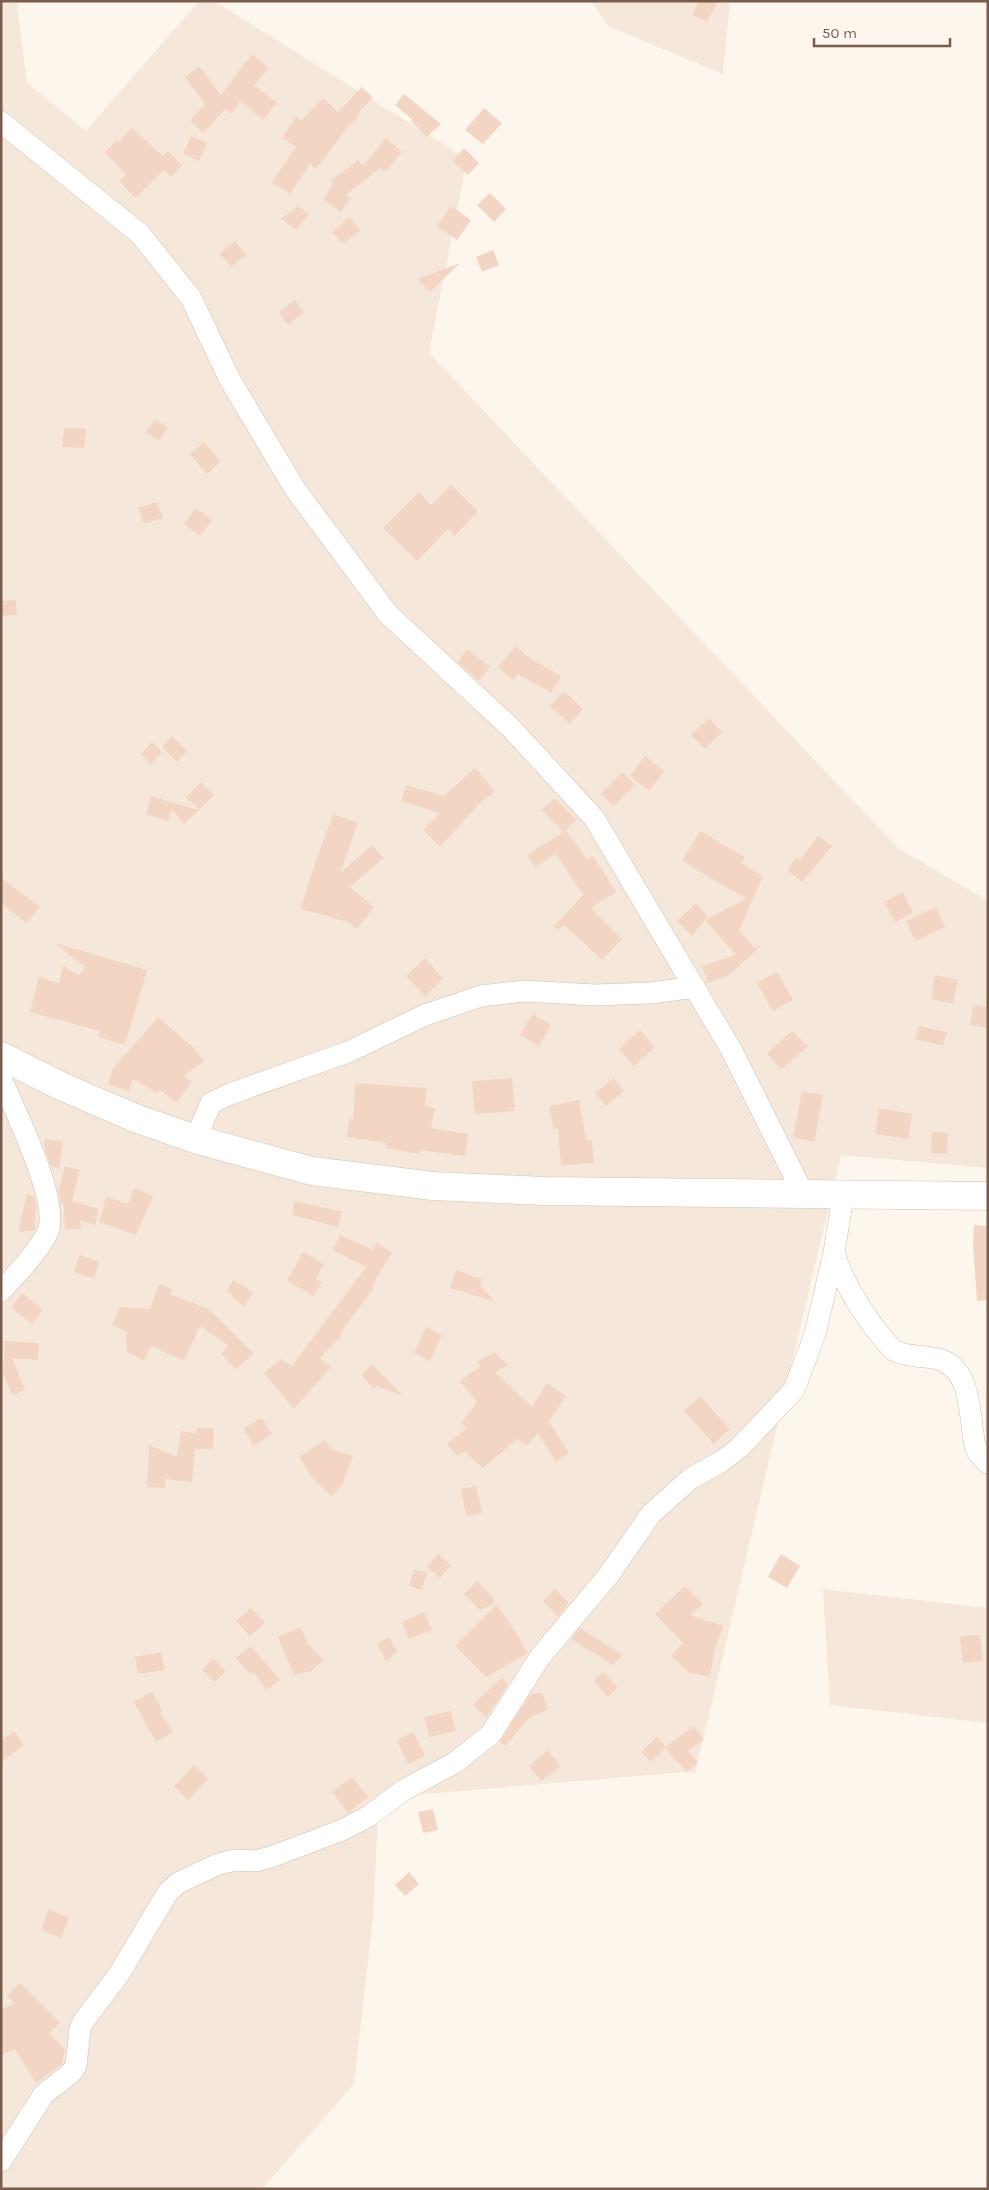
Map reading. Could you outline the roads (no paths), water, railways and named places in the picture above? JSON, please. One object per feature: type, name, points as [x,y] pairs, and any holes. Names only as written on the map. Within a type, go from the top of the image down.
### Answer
[{"type":"main road","points":[[1,1056],[63,1087],[135,1118],[198,1140],[312,1171],[433,1186],[544,1191],[843,1196],[988,1196]]},
{"type":"street","points":[[1,122],[140,234],[192,298],[230,380],[295,489],[388,614],[510,726],[594,818],[732,1051],[804,1195]]},
{"type":"street","points":[[198,1140],[201,1126],[212,1103],[230,1094],[348,1052],[425,1015],[482,996],[524,991],[595,995],[651,994],[695,987]]},
{"type":"street","points":[[1,1079],[48,1196],[52,1217],[47,1233],[1,1291]]},
{"type":"street","points":[[1,2161],[44,2094],[71,2073],[76,2066],[80,2028],[83,2022],[119,1974],[168,1892],[178,1883],[216,1865],[234,1860],[255,1861],[271,1857],[342,1830],[369,1816],[404,1790],[456,1762],[491,1734],[540,1657],[608,1576],[652,1514],[690,1479],[722,1461],[739,1448],[794,1390],[814,1334],[834,1253],[843,1196]]},
{"type":"street","points":[[834,1253],[841,1276],[852,1296],[893,1350],[903,1355],[935,1358],[949,1362],[957,1371],[965,1386],[975,1446],[978,1453],[988,1463]]}]
